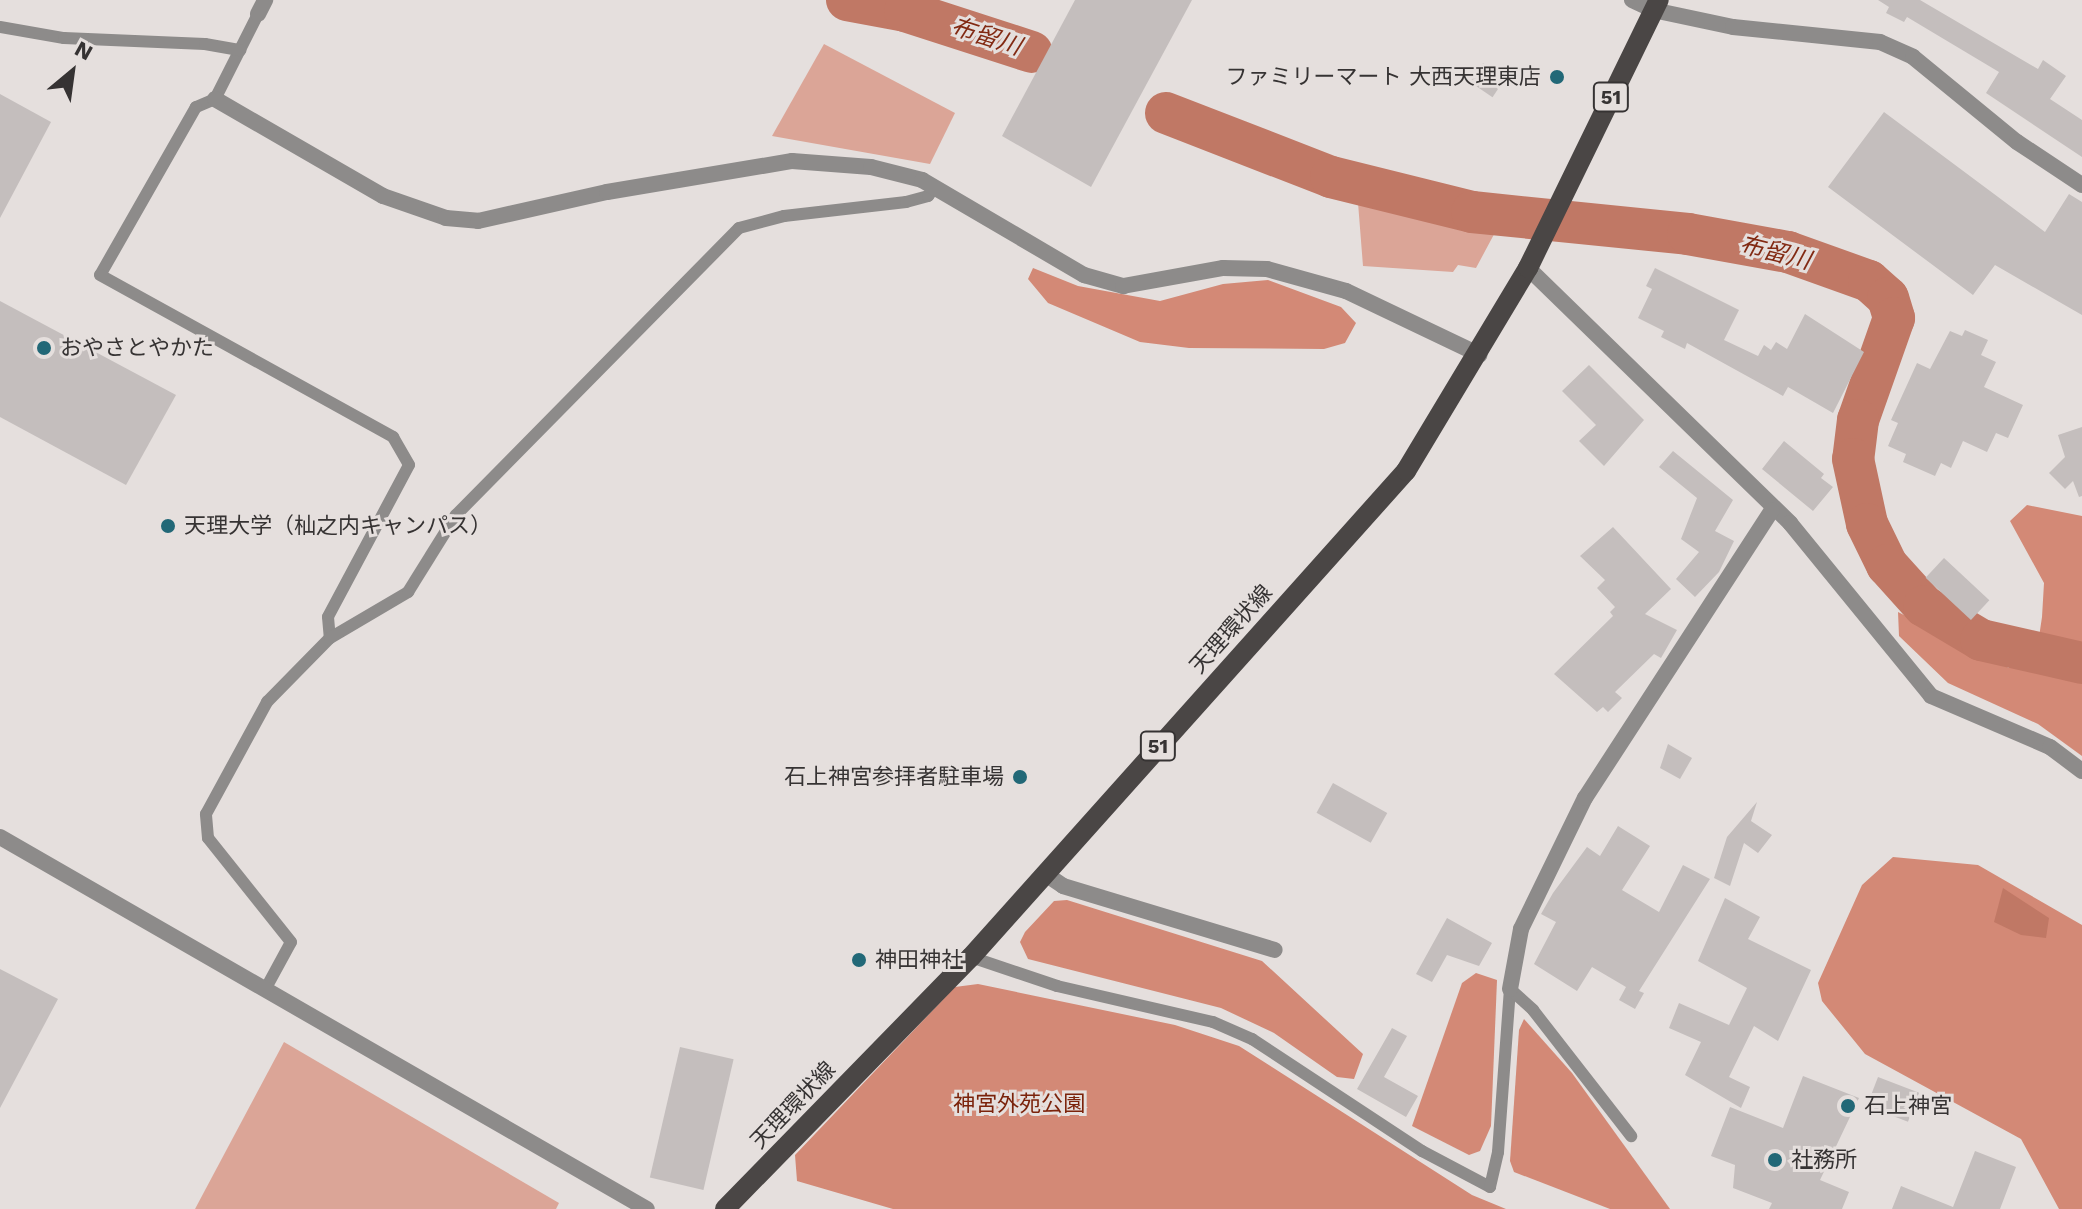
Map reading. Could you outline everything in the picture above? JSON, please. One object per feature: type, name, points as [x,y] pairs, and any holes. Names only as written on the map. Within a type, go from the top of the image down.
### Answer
[{"type":"main road","name":"天理環状線","points":[[725,1209],[971,957],[1406,471],[1480,355],[1528,268],[1656,5]]},
{"type":"street","points":[[1632,0],[1733,27],[1880,42],[1913,57],[2017,142],[2082,185]]},
{"type":"street","points":[[215,99],[383,196],[446,218],[478,221],[607,192],[792,161],[871,167],[935,187],[1084,275],[1123,286],[1223,268],[1267,269],[1346,291],[1480,355]]},
{"type":"street","points":[[1528,268],[1617,359],[1742,472],[1772,510],[1790,523],[1931,696],[2050,747],[2082,771]]},
{"type":"street","points":[[1510,989],[1521,929],[1585,798],[1772,510]]},
{"type":"street","points":[[0,837],[647,1209]]},
{"type":"street","points":[[1044,873],[1063,886],[1275,950]]},
{"type":"lane","points":[[262,7],[215,99],[196,107],[100,275],[393,437],[409,465],[328,617],[330,638]]},
{"type":"lane","points":[[0,27],[64,38],[205,44],[240,50]]},
{"type":"lane","points":[[266,988],[291,942],[208,838],[206,814],[267,702],[330,638],[408,592],[456,515],[739,228],[784,216],[906,202],[928,196],[935,187]]},
{"type":"lane","points":[[971,957],[1057,986],[1213,1022],[1252,1039],[1422,1151],[1490,1187],[1498,1152],[1510,989]]},
{"type":"lane","points":[[1510,989],[1533,1010],[1631,1136]]},
{"type":"shaded area","points":[[824,44],[955,113],[930,164],[772,136]]},
{"type":"shaded area","points":[[1357,190],[1499,225],[1476,268],[1458,265],[1453,272],[1363,266]]},
{"type":"shaded area","points":[[2003,888],[2049,918],[2046,938],[2021,935],[1994,922]]},
{"type":"shaded area","points":[[284,1042],[559,1203],[556,1209],[195,1209]]},
{"type":"green space","points":[[1033,268],[1078,286],[1160,301],[1223,284],[1268,280],[1341,307],[1356,323],[1345,343],[1324,349],[1189,348],[1140,342],[1048,303],[1028,279]]},
{"type":"green space","points":[[2027,505],[2082,516],[2082,756],[2038,724],[1948,683],[1899,636],[1898,612],[2009,668],[2039,637],[2042,617],[2044,583],[2010,521]]},
{"type":"green space","points":[[1893,857],[1978,865],[2082,925],[2082,1209],[2059,1209],[2021,1139],[1865,1054],[1822,1001],[1818,983],[1862,885]]},
{"type":"green space","points":[[1067,900],[1262,961],[1363,1054],[1354,1079],[1337,1077],[1274,1033],[1221,1008],[1028,959],[1020,942],[1025,932],[1054,901]]},
{"type":"green space","points":[[1476,973],[1497,980],[1491,1126],[1480,1151],[1469,1155],[1412,1126],[1462,983]]},
{"type":"green space","name":"神宮外苑公園","points":[[978,984],[1175,1025],[1239,1046],[1472,1195],[1506,1209],[893,1209],[797,1181],[795,1155],[955,987]]},
{"type":"green space","points":[[1524,1019],[1572,1073],[1670,1209],[1610,1209],[1514,1172],[1510,1161],[1519,1030]]},
{"type":"building","points":[[1075,0],[1192,0],[1091,187],[1002,136]]},
{"type":"building","points":[[1878,0],[1920,0],[2038,69],[2043,60],[2066,76],[2050,99],[2082,120],[2082,157],[1986,93],[1999,72],[1907,17],[1904,22],[1886,13],[1889,7]]},
{"type":"building","points":[[1483,63],[1505,78],[1493,97],[1470,82]]},
{"type":"building","points":[[0,94],[51,122],[0,218]]},
{"type":"building","points":[[1884,112],[2045,232],[2069,194],[2082,202],[2082,315],[1995,265],[1973,295],[1828,187]]},
{"type":"building","points":[[1655,268],[1739,310],[1724,340],[1758,356],[1764,345],[1771,350],[1776,342],[1787,349],[1805,314],[1864,352],[1833,413],[1788,387],[1783,396],[1687,343],[1685,349],[1661,337],[1664,331],[1638,318],[1652,289],[1646,286]]},
{"type":"building","name":"おやさとやかた","points":[[0,301],[176,395],[126,485],[0,417]]},
{"type":"building","points":[[1965,330],[1988,340],[1981,355],[1996,362],[1984,387],[2023,405],[2008,438],[1996,433],[1987,452],[1963,441],[1951,468],[1941,463],[1935,476],[1903,462],[1906,454],[1888,446],[1898,423],[1891,420],[1917,363],[1930,369],[1950,331],[1962,336]]},
{"type":"building","points":[[1589,365],[1644,420],[1604,466],[1579,441],[1596,425],[1562,391]]},
{"type":"building","points":[[2082,427],[2082,496],[2079,497],[2073,481],[2065,489],[2049,473],[2065,457],[2058,435]]},
{"type":"building","points":[[1784,441],[1824,474],[1821,478],[1833,487],[1813,511],[1762,469]]},
{"type":"building","points":[[1673,451],[1733,500],[1715,531],[1734,541],[1719,572],[1695,597],[1676,579],[1699,552],[1681,539],[1697,498],[1659,467]]},
{"type":"building","points":[[1613,527],[1671,589],[1645,614],[1677,630],[1661,658],[1654,654],[1615,692],[1622,698],[1608,712],[1603,707],[1597,712],[1554,674],[1613,616],[1610,612],[1615,607],[1597,588],[1605,580],[1580,556]]},
{"type":"building","points":[[1944,558],[1989,600],[1971,620],[1926,578]]},
{"type":"building","points":[[1668,744],[1692,758],[1680,779],[1660,768]]},
{"type":"building","points":[[1333,783],[1387,813],[1371,843],[1317,813]]},
{"type":"building","points":[[1757,802],[1751,821],[1772,835],[1758,853],[1744,843],[1730,886],[1714,878],[1727,837]]},
{"type":"building","points":[[1618,826],[1650,846],[1622,890],[1659,912],[1683,865],[1710,879],[1639,991],[1644,993],[1635,1009],[1619,1000],[1626,987],[1592,967],[1577,991],[1534,964],[1556,922],[1541,914],[1553,893],[1587,847],[1600,856]]},
{"type":"building","points":[[1725,898],[1760,917],[1748,939],[1811,970],[1778,1041],[1754,1026],[1729,1077],[1750,1087],[1741,1108],[1685,1075],[1701,1042],[1669,1028],[1679,1003],[1729,1025],[1747,988],[1698,961]]},
{"type":"building","points":[[1447,918],[1492,943],[1479,966],[1447,955],[1432,982],[1416,974]]},
{"type":"building","points":[[0,969],[58,999],[0,1108]]},
{"type":"building","points":[[1392,1028],[1407,1036],[1384,1077],[1418,1096],[1406,1117],[1357,1089]]},
{"type":"building","points":[[680,1047],[734,1059],[703,1190],[650,1178]]},
{"type":"building","name":"社務所","points":[[1803,1076],[1859,1098],[1820,1180],[1849,1192],[1842,1209],[1769,1209],[1772,1203],[1733,1188],[1735,1165],[1711,1156],[1730,1107],[1783,1128]]},
{"type":"building","points":[[1878,1077],[1919,1093],[1908,1122],[1867,1106]]},
{"type":"building","points":[[1975,1151],[2016,1167],[2000,1209],[1892,1209],[1901,1186],[1953,1207]]},
{"type":"waterway","name":"布留川","points":[[847,0],[905,11],[1032,52]]},
{"type":"waterway","name":"布留川","points":[[1166,113],[1331,177],[1472,212],[1688,234],[1788,252],[1869,281],[1888,298],[1894,318],[1858,420],[1853,459],[1867,524],[1887,565],[1924,606],[1981,640],[2082,663]]},
{"type":"place","name":"ファミリーマート 大西天理東店","points":[[1557,77]]},
{"type":"place","name":"おやさとやかた","points":[[44,348]]},
{"type":"place","name":"天理大学（杣之内キャンパス）","points":[[168,526]]},
{"type":"place","name":"石上神宮参拝者駐車場","points":[[1020,777]]},
{"type":"place","name":"神田神社","points":[[859,960]]},
{"type":"place","name":"石上神宮","points":[[1848,1106]]},
{"type":"place","name":"社務所","points":[[1775,1160]]}]
